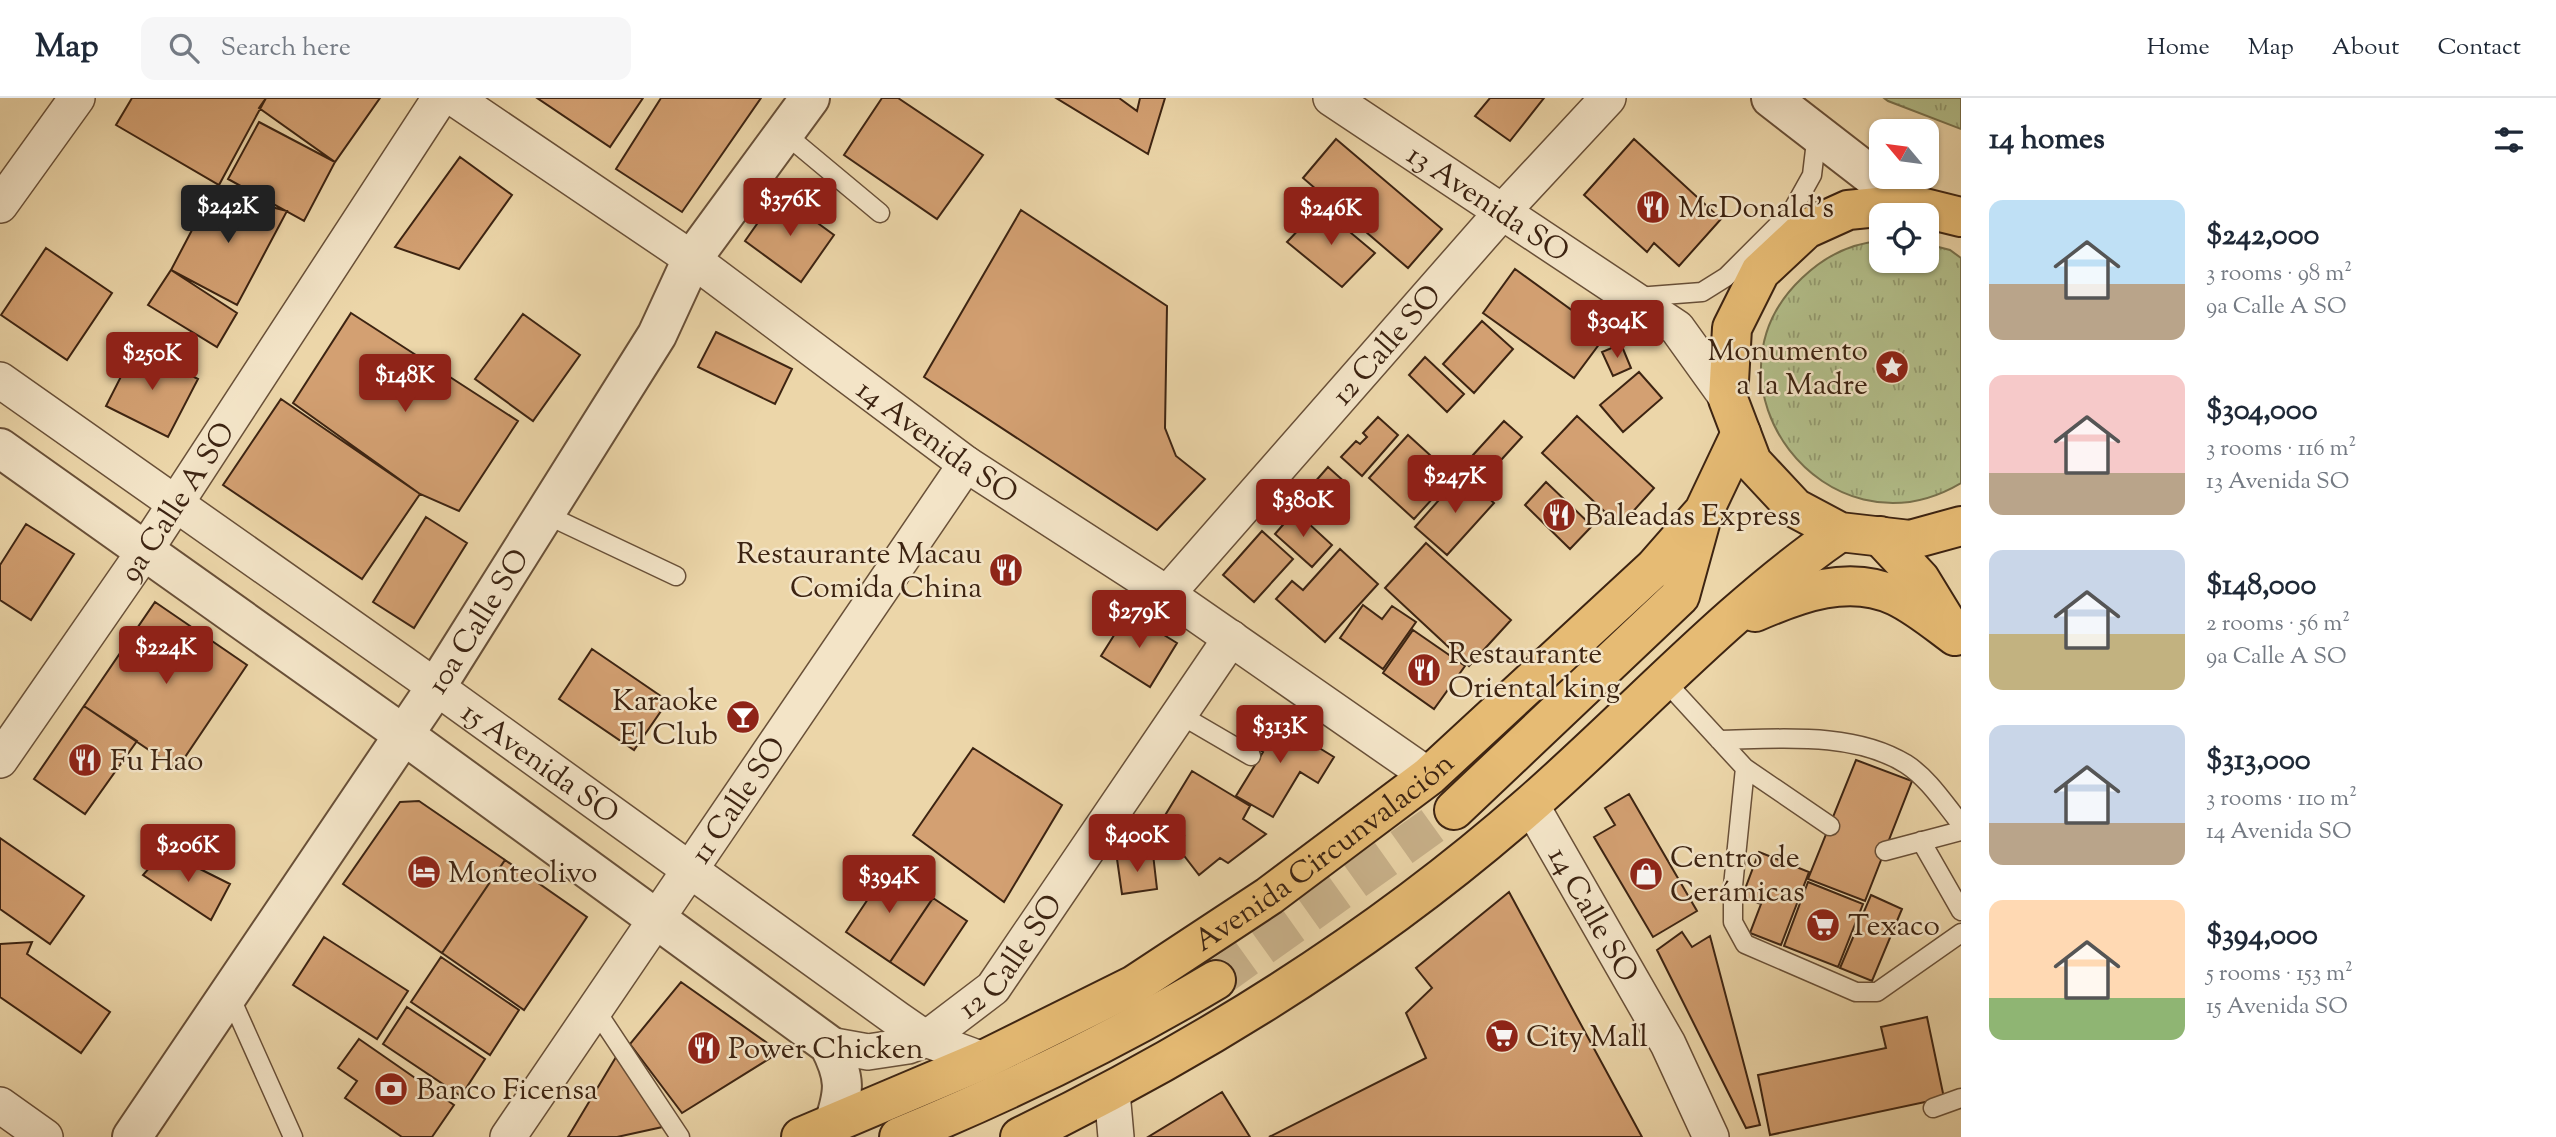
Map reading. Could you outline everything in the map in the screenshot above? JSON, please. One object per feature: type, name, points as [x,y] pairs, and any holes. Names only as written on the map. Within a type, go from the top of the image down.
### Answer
[{"type":"highway","points":[[1961,200],[1894,193],[1806,229],[1759,272],[1732,328],[1735,416],[1752,462],[1795,508],[1840,532],[1910,540],[1961,526]]},
{"type":"highway","points":[[1894,193],[1961,217]]},
{"type":"highway","name":"Avenida Circunvalación","points":[[817,1131],[983,1060],[1134,985],[1269,896],[1429,776],[1654,568],[1704,511],[1735,416]]},
{"type":"highway","points":[[1454,810],[1680,596],[1704,511]]},
{"type":"highway","points":[[1020,1137],[1112,1092],[1245,1016],[1395,914],[1531,805],[1786,569],[1840,532]]},
{"type":"highway","points":[[1880,536],[1920,579],[1958,642]]},
{"type":"highway","points":[[1727,624],[1801,592],[1853,585],[1895,596],[1958,642]]},
{"type":"highway","points":[[899,1137],[1009,1090],[1151,1019],[1216,980]]},
{"type":"street","points":[[0,205],[77,98]]},
{"type":"street","name":"9a Calle A SO","points":[[0,760],[144,552],[440,98]]},
{"type":"street","name":"14 Avenida SO","points":[[454,98],[692,259],[966,464],[1167,594],[1429,776]]},
{"type":"street","name":"10a Calle SO","points":[[132,1137],[436,687],[657,335],[692,259],[810,98]]},
{"type":"street","name":"13 Avenida SO","points":[[1331,98],[1677,328],[1735,416]]},
{"type":"street","name":"12 Calle SO","points":[[1167,594],[1503,211],[1608,98]]},
{"type":"street","points":[[1771,98],[1894,193]]},
{"type":"street","name":"15 Avenida SO","points":[[0,380],[436,687],[926,1039],[983,1060]]},
{"type":"street","name":"15 Avenida SO","points":[[0,448],[404,735],[829,1045]]},
{"type":"street","name":"11 Calle SO","points":[[508,1137],[966,464]]},
{"type":"street","name":"12 Calle SO","points":[[829,1045],[858,1051],[888,1051],[926,1039],[993,988],[1231,638]]},
{"type":"street","name":"14 Calle SO","points":[[1531,805],[1668,1044],[1711,1137]]},
{"type":"street","points":[[817,1131],[843,1095],[841,1068],[829,1045]]},
{"type":"street","points":[[1112,1092],[1116,1137]]},
{"type":"street","points":[[0,1105],[45,1137]]},
{"type":"lane","points":[[784,133],[880,213]]},
{"type":"lane","points":[[1630,297],[1702,292],[1726,277],[1792,211],[1812,175],[1817,133]]},
{"type":"lane","points":[[545,514],[676,576]]},
{"type":"lane","points":[[1665,681],[1745,768],[1830,826]]},
{"type":"lane","points":[[1179,714],[1251,756]]},
{"type":"lane","points":[[1719,740],[1825,741],[1872,749],[1905,764],[1928,782],[1961,824]]},
{"type":"lane","points":[[1745,768],[1733,886],[1733,922],[1745,944],[1856,992],[1877,992],[1961,933]]},
{"type":"lane","points":[[1885,851],[1961,831]]},
{"type":"lane","points":[[1921,841],[1961,911]]},
{"type":"lane","points":[[229,994],[293,1137]]},
{"type":"lane","points":[[595,1009],[680,1137]]},
{"type":"lane","points":[[1933,1108],[1961,1098]]},
{"type":"green space","points":[[1884,98],[1961,98],[1961,129],[1939,119]]},
{"type":"green space","points":[[1869,242],[1869,273],[1939,273],[1939,247],[1950,250],[1961,258],[1961,483],[1911,501],[1864,499],[1822,481],[1789,450],[1768,410],[1761,366],[1771,320],[1802,278],[1838,252]]},
{"type":"building","points":[[132,98],[266,98],[219,185],[116,125]]},
{"type":"building","points":[[266,98],[380,98],[335,162],[259,108]]},
{"type":"building","points":[[537,98],[643,98],[610,147]]},
{"type":"building","points":[[661,98],[761,98],[682,212],[616,169]]},
{"type":"building","points":[[882,98],[898,98],[983,155],[937,219],[844,155]]},
{"type":"building","points":[[1056,98],[1119,98],[1137,111],[1140,98],[1165,98],[1148,154]]},
{"type":"building","points":[[1490,98],[1544,98],[1510,141],[1475,116]]},
{"type":"building","points":[[259,122],[335,162],[304,221],[228,179]]},
{"type":"building","points":[[1336,139],[1442,229],[1408,268],[1303,178]]},
{"type":"building","name":"McDonald's","points":[[1634,139],[1721,219],[1679,266],[1654,243],[1647,252],[1584,195]]},
{"type":"building","points":[[460,157],[512,195],[459,269],[395,247]]},
{"type":"building","points":[[212,192],[287,211],[237,305],[171,270]]},
{"type":"building","points":[[778,194],[834,235],[801,282],[745,241]]},
{"type":"building","points":[[1320,207],[1375,253],[1342,287],[1287,242]]},
{"type":"building","points":[[1021,210],[1167,306],[1165,428],[1176,456],[1205,479],[1157,530],[924,377]]},
{"type":"building","points":[[46,248],[112,293],[67,360],[1,315]]},
{"type":"building","points":[[1515,269],[1606,335],[1574,378],[1483,313]]},
{"type":"building","points":[[171,270],[237,313],[217,347],[148,305]]},
{"type":"building","points":[[351,313],[518,421],[459,511],[420,494],[293,403]]},
{"type":"building","points":[[523,314],[580,355],[533,421],[475,379]]},
{"type":"building","points":[[1482,321],[1513,349],[1474,393],[1443,364]]},
{"type":"building","points":[[716,332],[792,369],[775,404],[698,367]]},
{"type":"building","points":[[1621,344],[1631,368],[1613,376],[1602,352]]},
{"type":"building","points":[[136,347],[198,379],[168,437],[106,406]]},
{"type":"building","points":[[1425,357],[1464,394],[1447,412],[1409,375]]},
{"type":"building","points":[[1639,372],[1662,398],[1623,432],[1600,405]]},
{"type":"building","points":[[281,399],[420,494],[362,579],[223,485]]},
{"type":"building","points":[[1577,416],[1654,488],[1620,526],[1542,453]]},
{"type":"building","points":[[1378,417],[1398,435],[1362,476],[1341,457],[1356,441],[1360,444],[1367,437],[1363,433]]},
{"type":"building","points":[[1504,421],[1522,437],[1481,482],[1463,466]]},
{"type":"building","points":[[1408,435],[1453,476],[1414,519],[1369,478]]},
{"type":"building","points":[[1328,467],[1347,484],[1318,517],[1299,500]]},
{"type":"building","points":[[1462,474],[1494,503],[1447,555],[1415,527]]},
{"type":"building","name":"Baleadas Express","points":[[1546,482],[1592,526],[1570,549],[1525,505]]},
{"type":"building","points":[[1295,511],[1332,545],[1312,567],[1275,534]]},
{"type":"building","points":[[426,517],[467,543],[414,628],[373,602]]},
{"type":"building","points":[[26,524],[74,554],[31,620],[0,600],[0,565]]},
{"type":"building","points":[[1262,531],[1293,559],[1254,602],[1223,575]]},
{"type":"building","points":[[1426,543],[1511,620],[1469,666],[1385,588]]},
{"type":"building","points":[[1340,549],[1378,584],[1325,642],[1276,599],[1292,581],[1303,590]]},
{"type":"building","points":[[155,602],[247,665],[177,769],[84,706]]},
{"type":"building","points":[[1363,605],[1382,619],[1392,606],[1416,622],[1383,669],[1340,638]]},
{"type":"building","points":[[1128,613],[1177,643],[1150,687],[1101,656]]},
{"type":"building","name":"Restaurante Oriental king","points":[[1413,630],[1465,666],[1434,709],[1383,673]]},
{"type":"building","points":[[592,649],[668,701],[634,750],[559,699]]},
{"type":"building","name":"Fu Hao","points":[[84,706],[137,741],[85,814],[34,779]]},
{"type":"building","points":[[1262,713],[1334,757],[1318,783],[1300,772],[1273,817],[1236,796],[1263,752],[1245,741]]},
{"type":"building","points":[[973,748],[1062,805],[1004,902],[913,835]]},
{"type":"building","name":"Texaco","points":[[1856,760],[1912,781],[1865,901],[1808,879]]},
{"type":"building","points":[[1192,771],[1250,806],[1243,819],[1266,834],[1228,863],[1220,858],[1199,875],[1175,844],[1184,836],[1161,822]]},
{"type":"building","name":"Centro de Cerámicas","points":[[1629,794],[1697,911],[1653,937],[1594,837],[1615,825],[1605,808]]},
{"type":"building","name":"Monteolivo","points":[[419,801],[505,860],[442,953],[343,884],[400,802]]},
{"type":"building","points":[[0,838],[84,896],[50,944],[0,909]]},
{"type":"building","points":[[164,851],[230,884],[211,920],[143,875]]},
{"type":"building","points":[[1759,852],[1809,872],[1781,945],[1750,933],[1761,904],[1742,897]]},
{"type":"building","points":[[1153,854],[1157,889],[1122,894],[1117,859]]},
{"type":"building","points":[[505,860],[587,917],[524,1010],[442,953]]},
{"type":"building","points":[[888,869],[933,898],[890,962],[846,932]]},
{"type":"building","name":"Texaco","points":[[1808,882],[1863,904],[1838,967],[1784,946]]},
{"type":"building","name":"City Mall","points":[[1509,892],[1642,1137],[1269,1137],[1426,1058],[1406,1013],[1432,988],[1416,968]]},
{"type":"building","points":[[1871,895],[1902,909],[1872,981],[1840,968]]},
{"type":"building","points":[[933,898],[967,921],[924,985],[890,962]]},
{"type":"building","points":[[1682,932],[1692,947],[1710,936],[1760,1125],[1746,1128],[1657,950]]},
{"type":"building","points":[[324,937],[408,991],[377,1039],[293,985]]},
{"type":"building","points":[[32,942],[27,954],[110,1012],[81,1053],[0,997],[0,944]]},
{"type":"building","points":[[441,957],[519,1010],[490,1055],[411,1002]]},
{"type":"building","name":"Power Chicken","points":[[681,982],[780,1052],[682,1113],[630,1044]]},
{"type":"building","points":[[407,1007],[485,1059],[461,1096],[383,1044]]},
{"type":"building","points":[[1927,1017],[1944,1098],[1770,1135],[1758,1075],[1886,1048],[1881,1027]]},
{"type":"building","name":"Banco Ficensa","points":[[359,1039],[454,1105],[432,1137],[402,1137],[345,1098],[357,1081],[338,1068]]},
{"type":"building","points":[[616,1057],[667,1126],[617,1137],[568,1137]]},
{"type":"building","points":[[1222,1092],[1250,1137],[1148,1137]]},
{"type":"tunnel","points":[[1216,980],[1454,810]]},
{"type":"place","name":"McDonald's","points":[[1653,207]]},
{"type":"place","name":"Monumento a la Madre","points":[[1892,367]]},
{"type":"place","name":"Baleadas Express","points":[[1559,515]]},
{"type":"place","name":"Restaurante Macau Comida China","points":[[1006,570]]},
{"type":"place","name":"Restaurante Oriental king","points":[[1424,670]]},
{"type":"place","name":"Karaoke El Club","points":[[743,717]]},
{"type":"place","name":"Fu Hao","points":[[85,760]]},
{"type":"place","name":"Monteolivo","points":[[424,872]]},
{"type":"place","name":"Centro de Cerámicas","points":[[1646,874]]},
{"type":"place","name":"Texaco","points":[[1823,925]]},
{"type":"place","name":"City Mall","points":[[1502,1036]]},
{"type":"place","name":"Power Chicken","points":[[704,1048]]},
{"type":"place","name":"Banco Ficensa","points":[[391,1089]]}]
